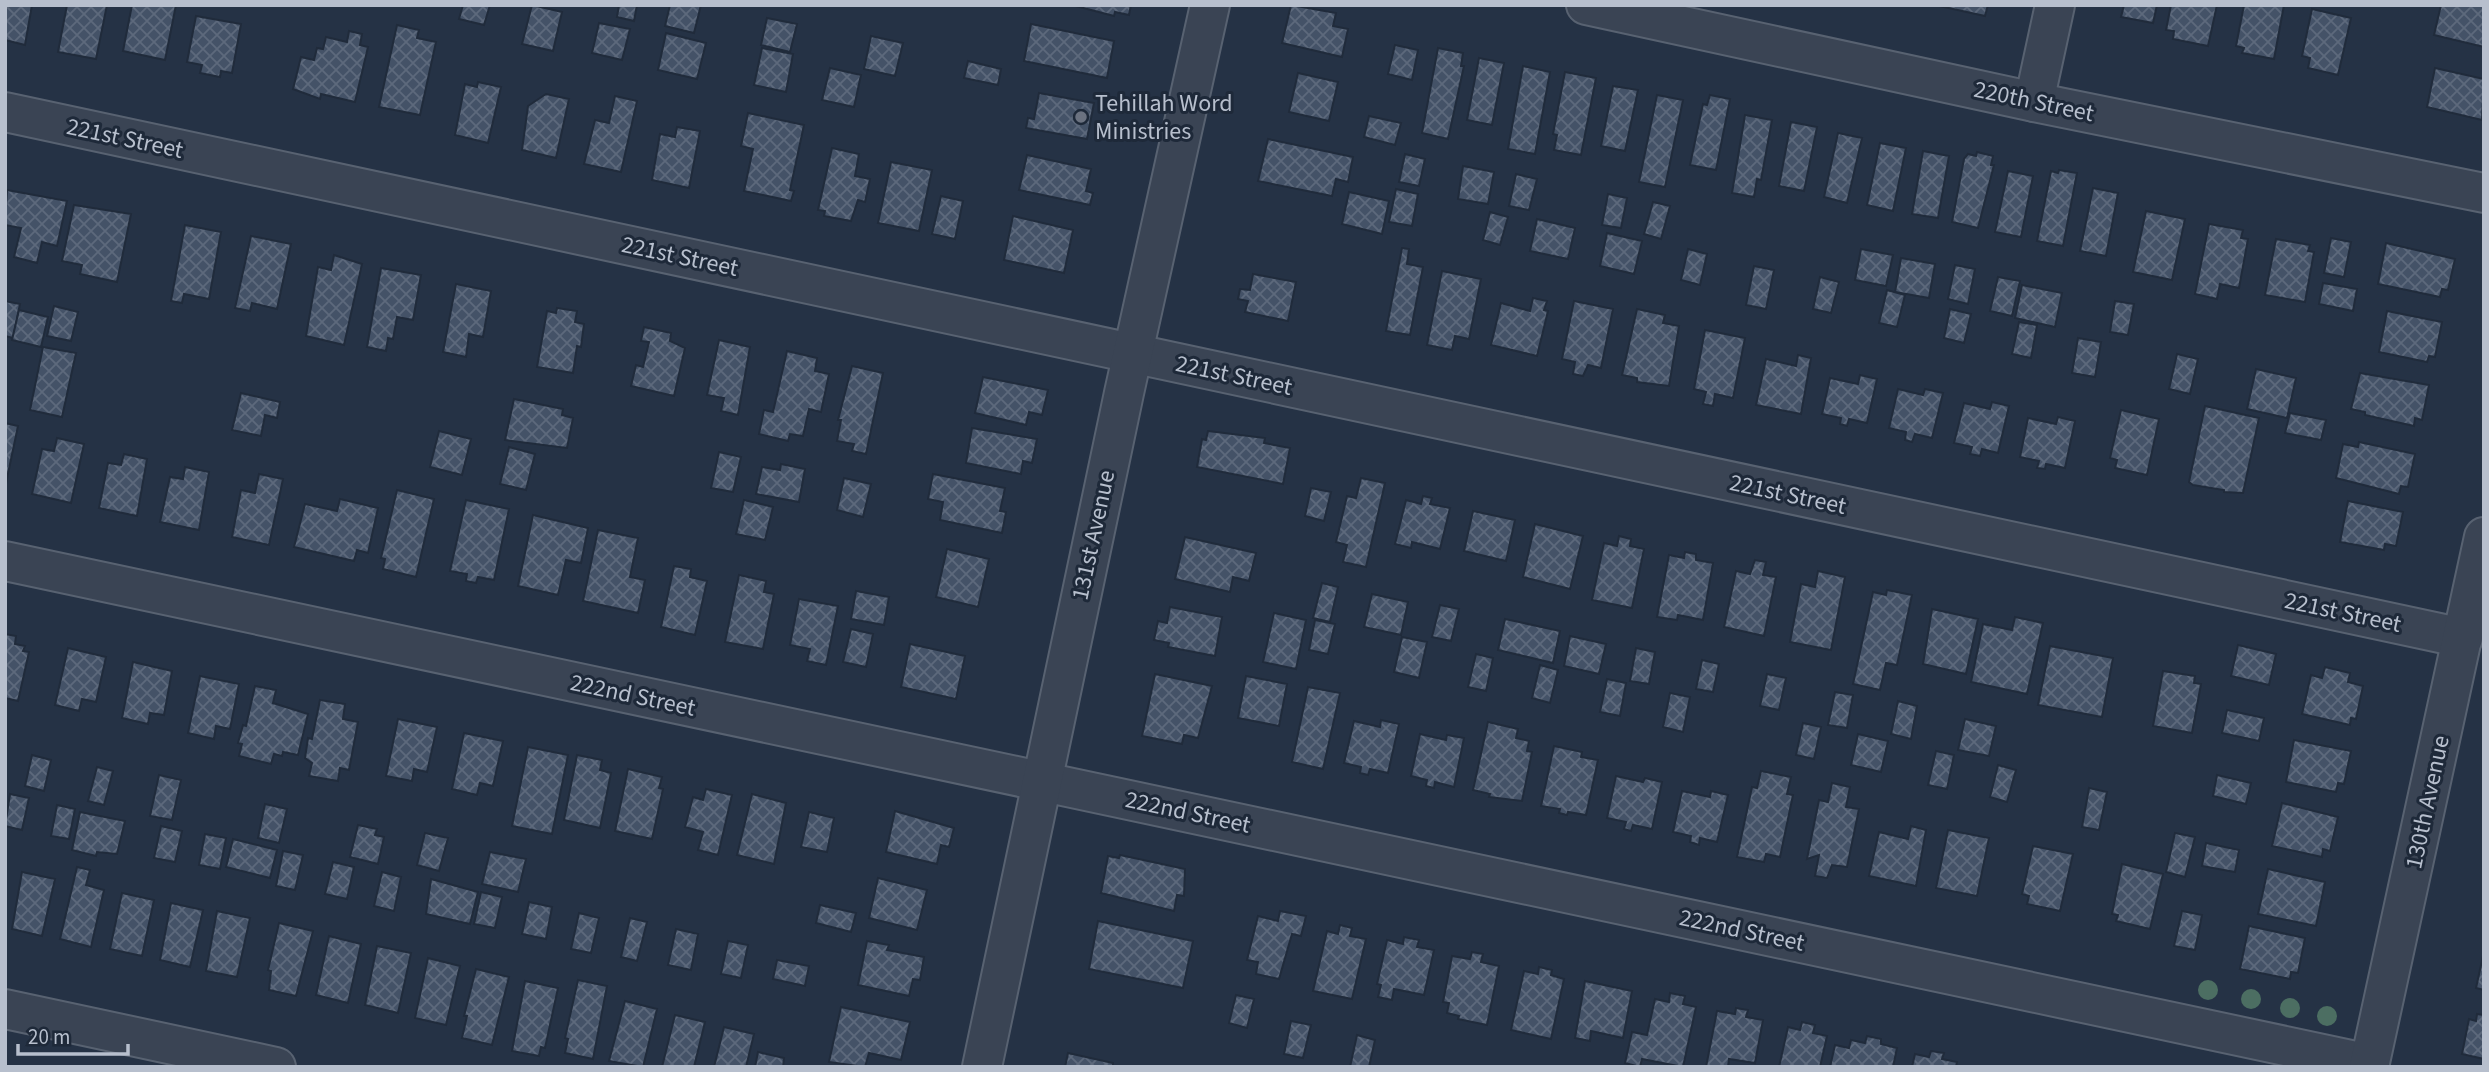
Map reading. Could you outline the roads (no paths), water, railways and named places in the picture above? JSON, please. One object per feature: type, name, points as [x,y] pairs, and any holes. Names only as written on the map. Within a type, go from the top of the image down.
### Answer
[{"type":"street","name":"131st Avenue","points":[[982,1067],[1040,781],[1210,5]]},
{"type":"street","name":"220th Street","points":[[1586,5],[1658,13],[2034,102],[2484,192]]},
{"type":"street","points":[[2034,102],[2055,5]]},
{"type":"street","name":"221st Street","points":[[5,112],[2463,638]]},
{"type":"street","name":"130th Avenue","points":[[2370,1065],[2484,537]]},
{"type":"street","name":"222nd Street","points":[[5,561],[2370,1065]]},
{"type":"street","points":[[5,1009],[276,1067]]},
{"type":"place","name":"Tehillah Word Ministries","points":[[1081,117]]}]
